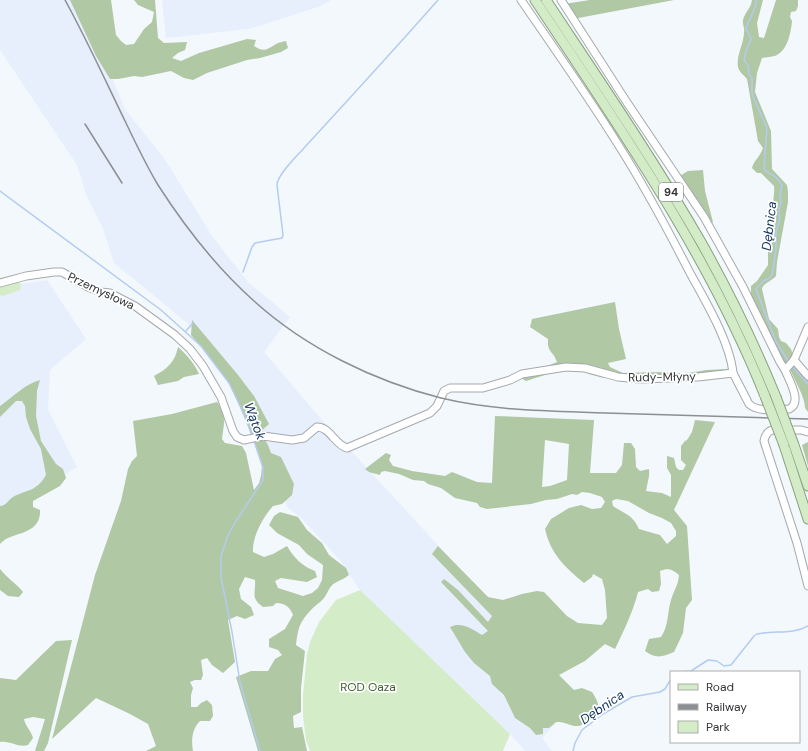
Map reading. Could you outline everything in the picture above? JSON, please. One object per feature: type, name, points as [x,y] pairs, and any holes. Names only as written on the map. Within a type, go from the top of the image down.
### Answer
[{"type":"main road","name":"94","points":[[535,0],[622,131],[694,248],[730,317],[765,396],[784,445],[808,519]]},
{"type":"main road","name":"94","points":[[546,0],[651,159],[701,242],[738,312],[757,352],[776,396],[808,486]]},
{"type":"street","points":[[521,0],[619,146],[659,215],[701,293],[722,336],[732,361],[733,373],[749,404],[757,409],[793,408],[795,397],[785,370],[743,287],[701,212],[626,101],[561,0]]},
{"type":"street","name":"Przemysłowa","points":[[0,284],[26,276],[62,272],[88,287],[101,292],[110,293],[135,306],[175,335],[190,349],[203,366],[221,397],[237,438],[244,440],[263,436],[278,437]]},
{"type":"street","points":[[785,370],[794,360],[808,327]]},
{"type":"street","points":[[794,360],[808,376]]},
{"type":"street","name":"Rudy-Młyny","points":[[278,437],[292,440],[304,438],[317,427],[321,427],[325,429],[341,447],[347,448],[430,413],[437,406],[444,391],[450,388],[483,388],[510,380],[522,374],[547,369],[566,367],[585,368],[618,377],[639,379],[698,377],[733,373]]},
{"type":"street","points":[[808,432],[801,430],[772,430],[765,435],[764,441],[797,543],[808,586]]},
{"type":"shaded area","points":[[0,0],[79,0],[125,109],[166,161],[212,236],[248,282],[290,317],[264,352],[316,413],[558,675],[581,697],[542,738],[552,751],[525,751],[510,734],[360,590],[339,559],[301,518],[287,507],[280,488],[276,467],[262,431],[235,376],[186,322],[114,263],[103,229],[86,194],[77,165],[0,50]]},
{"type":"shaded area","points":[[162,0],[331,0],[321,6],[249,29],[166,38]]},
{"type":"shaded area","points":[[47,280],[86,339],[50,370],[48,410],[77,467],[8,510],[0,512],[0,287]]},
{"type":"green space","points":[[70,0],[111,0],[116,35],[126,45],[134,44],[144,29],[152,22],[154,12],[138,5],[134,0],[155,0],[158,38],[164,43],[187,42],[185,50],[172,58],[181,61],[199,53],[247,39],[256,40],[254,46],[263,50],[268,49],[277,43],[286,41],[288,48],[281,52],[247,60],[207,73],[193,80],[184,78],[171,71],[142,77],[134,76],[110,79],[96,56]]},
{"type":"green space","points":[[590,0],[674,0],[573,19],[564,4]]},
{"type":"green space","points":[[752,0],[763,0],[757,23],[759,37],[764,38],[776,0],[798,0],[796,11],[791,12],[790,17],[792,25],[786,45],[777,55],[762,58],[757,73],[755,92],[771,131],[772,169],[787,185],[788,192],[788,202],[777,262],[776,276],[764,285],[762,289],[769,319],[778,329],[781,341],[786,343],[791,349],[793,355],[786,363],[783,362],[751,296],[751,286],[757,281],[768,265],[768,242],[771,232],[769,219],[774,209],[774,186],[761,173],[757,173],[752,168],[763,148],[758,141],[747,79],[740,72],[738,67],[738,58],[744,36],[743,20]]},
{"type":"green space","points":[[703,170],[705,191],[713,222],[709,225],[678,177],[688,171]]},
{"type":"green space","points":[[18,282],[21,284],[20,290],[3,296],[0,295],[0,286]]},
{"type":"green space","points":[[615,302],[626,359],[608,363],[610,367],[623,373],[658,372],[683,374],[706,370],[728,369],[728,373],[676,381],[651,383],[625,382],[622,378],[609,374],[606,378],[575,370],[563,370],[526,381],[519,377],[557,362],[548,347],[548,339],[530,327],[532,319]]},
{"type":"green space","points":[[192,320],[254,396],[269,424],[260,432],[271,453],[281,457],[294,484],[292,495],[282,504],[273,506],[262,521],[254,540],[253,552],[264,557],[287,546],[299,561],[306,567],[315,571],[317,577],[307,582],[281,578],[275,581],[278,588],[303,596],[312,593],[318,588],[322,580],[323,565],[307,554],[299,545],[277,533],[269,525],[274,516],[280,512],[298,517],[307,530],[322,543],[329,555],[346,568],[349,575],[331,586],[324,598],[303,619],[298,630],[296,645],[305,651],[301,688],[301,712],[293,716],[294,728],[302,727],[307,751],[258,751],[236,677],[251,671],[268,671],[275,659],[282,655],[278,650],[269,647],[269,639],[285,629],[293,615],[289,608],[282,604],[276,603],[273,606],[263,607],[259,604],[254,595],[255,580],[245,577],[239,589],[241,599],[251,607],[254,615],[245,619],[237,616],[228,620],[235,662],[223,673],[212,665],[207,658],[201,660],[203,675],[201,680],[190,682],[193,688],[191,695],[191,707],[197,707],[207,700],[212,705],[213,716],[210,721],[200,721],[197,724],[192,739],[193,751],[146,751],[156,746],[148,724],[96,698],[52,739],[95,575],[121,501],[128,469],[132,461],[137,456],[133,421],[172,414],[217,402],[224,416],[222,439],[225,443],[242,446],[246,453],[254,490],[259,483],[262,465],[253,438],[230,384],[191,335]]},
{"type":"green space","points":[[178,347],[190,359],[199,374],[184,377],[178,381],[158,385],[154,376],[163,371],[173,361]]},
{"type":"green space","points":[[796,365],[808,379],[808,412],[805,408],[805,403],[790,369]]},
{"type":"green space","points":[[40,380],[37,391],[36,416],[41,441],[56,464],[63,469],[66,478],[60,486],[33,501],[33,507],[40,510],[39,517],[34,527],[30,530],[7,538],[0,544],[0,506],[18,494],[35,487],[46,475],[41,449],[30,429],[26,417],[25,406],[22,401],[16,401],[0,417],[0,406],[24,388]]},
{"type":"green space","points":[[495,416],[594,420],[590,473],[616,473],[622,465],[624,443],[631,443],[635,449],[636,467],[640,471],[649,469],[649,478],[646,491],[662,493],[671,497],[671,475],[667,468],[667,456],[674,458],[676,467],[679,470],[683,470],[686,465],[681,460],[681,446],[692,432],[695,420],[715,422],[674,510],[687,526],[692,600],[686,608],[683,633],[674,652],[656,656],[645,651],[649,639],[661,637],[664,632],[671,600],[679,575],[668,569],[660,571],[661,584],[659,591],[652,592],[648,589],[638,592],[631,614],[615,649],[605,644],[585,661],[559,675],[574,690],[582,688],[592,692],[596,699],[598,708],[594,716],[583,725],[574,726],[556,722],[549,728],[543,728],[543,734],[536,735],[530,728],[515,718],[504,695],[492,684],[490,676],[474,663],[465,652],[450,627],[454,625],[463,625],[482,635],[488,631],[441,582],[444,579],[458,590],[488,622],[492,616],[432,554],[438,546],[488,597],[503,600],[537,591],[544,592],[567,616],[578,623],[602,625],[607,618],[605,590],[602,579],[593,574],[592,577],[584,583],[577,577],[565,566],[555,553],[545,529],[551,519],[569,508],[581,505],[592,509],[601,508],[605,502],[602,497],[582,492],[577,495],[572,494],[557,499],[531,504],[487,509],[480,507],[477,503],[455,498],[441,488],[428,484],[424,481],[413,480],[399,474],[385,471],[381,472],[380,475],[369,472],[365,469],[386,453],[391,455],[389,460],[393,466],[412,471],[445,476],[452,472],[477,482],[492,483]],"holes":[[[545,440],[569,444],[567,480],[542,487]],[[616,499],[628,501],[671,523],[676,531],[676,536],[667,544],[660,535],[639,529],[637,524],[631,518],[613,506],[612,501]]]},
{"type":"green space","points":[[808,442],[808,466],[802,445]]},
{"type":"green space","points":[[0,569],[23,592],[19,597],[8,596],[0,590]]},
{"type":"green space","name":"ROD Oaza","points":[[360,590],[510,734],[503,751],[310,751],[306,740],[303,717],[303,695],[307,654],[310,642],[319,622],[336,600]]},
{"type":"green space","points":[[72,640],[48,743],[44,751],[35,751],[45,719],[33,717],[24,719],[33,738],[28,745],[21,746],[7,742],[0,742],[0,678],[16,680],[56,641]]},
{"type":"waterway","points":[[243,272],[252,247],[255,243],[282,238],[283,235],[277,185],[280,176],[438,0]]},
{"type":"waterway","name":"Dębnica","points":[[756,0],[756,5],[746,28],[751,39],[744,60],[748,65],[749,74],[752,78],[752,94],[767,128],[764,169],[776,177],[782,186],[779,210],[780,219],[776,232],[776,250],[772,275],[763,281],[756,289],[776,342],[789,362]]},
{"type":"waterway","name":"Wątok","points":[[0,191],[161,310],[201,346],[229,383],[245,416],[252,436]]},
{"type":"waterway","points":[[186,331],[193,323]]},
{"type":"waterway","name":"Dębnica","points":[[792,366],[808,384]]},
{"type":"waterway","name":"Wątok","points":[[254,441],[263,468],[263,480],[228,535],[221,556],[221,577],[240,682],[260,751]]},
{"type":"waterway","name":"Dębnica","points":[[691,671],[708,660],[717,661],[724,666],[731,665],[757,634],[790,631],[802,629],[808,626]]},
{"type":"waterway","name":"Dębnica","points":[[573,751],[575,743],[582,730],[603,714],[632,697],[660,692],[665,689],[670,681]]},
{"type":"railway","points":[[65,0],[145,162],[158,185],[179,216],[214,261],[240,288],[274,318],[318,348],[366,372],[416,391],[441,398],[482,406],[544,411],[808,419]]},
{"type":"railway","points":[[85,124],[122,183]]}]
